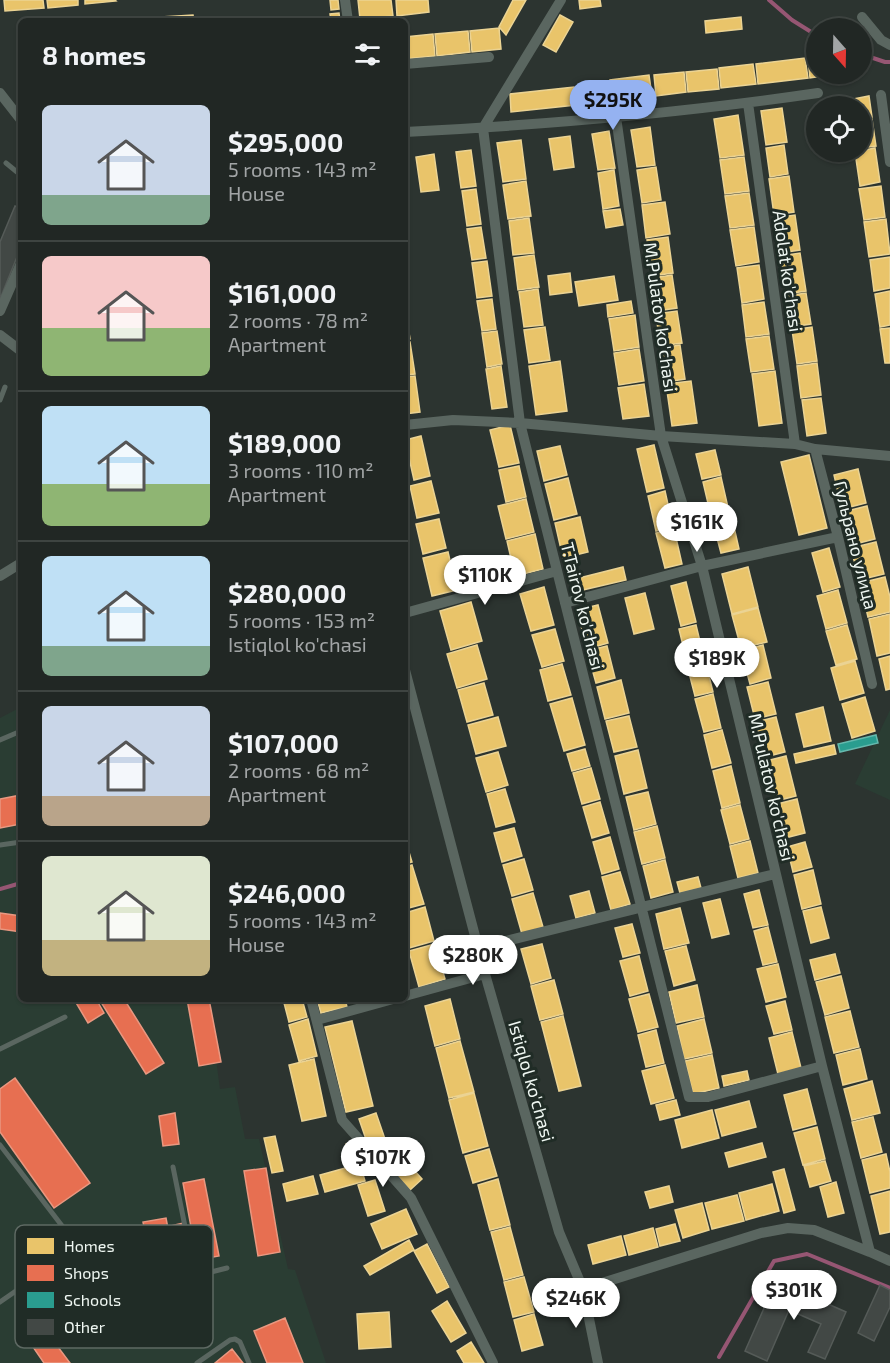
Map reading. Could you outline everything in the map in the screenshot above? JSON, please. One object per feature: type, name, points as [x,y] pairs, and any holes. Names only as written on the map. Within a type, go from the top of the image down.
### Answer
[{"type":"street","points":[[345,0],[348,18]]},
{"type":"street","points":[[483,128],[561,0]]},
{"type":"street","points":[[862,17],[881,40],[890,45]]},
{"type":"street","points":[[408,64],[489,57]]},
{"type":"street","points":[[0,93],[18,116]]},
{"type":"street","points":[[408,132],[616,117],[818,93]]},
{"type":"street","points":[[881,95],[890,162]]},
{"type":"street","name":"Adolat ko'chasi","points":[[748,103],[795,444]]},
{"type":"street","name":"M.Pulatov ko'chasi","points":[[616,117],[661,436],[702,566],[822,1066],[870,1252]]},
{"type":"street","name":"T.Tairov ko'chasi","points":[[483,128],[520,423],[688,1097],[708,1097],[822,1066]]},
{"type":"street","points":[[0,311],[18,269]]},
{"type":"street","points":[[0,335],[18,349]]},
{"type":"street","points":[[408,424],[453,420],[520,423],[661,436],[795,444],[815,449],[890,456]]},
{"type":"street","name":"Гульрано улица","points":[[815,449],[872,684]]},
{"type":"street","points":[[565,603],[702,566],[838,537]]},
{"type":"street","points":[[0,576],[18,565]]},
{"type":"street","points":[[408,612],[557,571]]},
{"type":"street","name":"Istiqlol ko'chasi","points":[[408,681],[484,974],[559,1232],[583,1289],[598,1363]]},
{"type":"street","points":[[478,948],[776,874]]},
{"type":"street","points":[[408,995],[484,974]]},
{"type":"street","points":[[312,1002],[342,1120],[411,1198],[493,1363]]},
{"type":"street","points":[[317,1020],[382,1002]]},
{"type":"street","points":[[583,1289],[774,1230],[794,1228],[814,1230],[890,1261]]},
{"type":"lane","points":[[6,163],[18,172]]},
{"type":"lane","points":[[0,400],[5,387]]},
{"type":"lane","points":[[0,741],[18,732]]},
{"type":"lane","points":[[0,845],[18,842]]},
{"type":"lane","points":[[0,1049],[65,1017]]},
{"type":"lane","points":[[0,1145],[61,1225]]},
{"type":"lane","points":[[173,1167],[185,1225]]},
{"type":"lane","points":[[213,1272],[227,1268]]},
{"type":"lane","points":[[0,1302],[15,1292]]},
{"type":"lane","points":[[197,1363],[230,1340],[235,1339],[240,1341],[249,1363]]},
{"type":"shaded area","points":[[18,709],[18,1002],[208,1002],[220,1089],[235,1087],[245,1139],[259,1139],[288,1269],[295,1270],[326,1363],[0,1363],[0,718]]},
{"type":"shaded area","points":[[890,710],[890,800],[855,784]]},
{"type":"building: Homes","points":[[4,0],[43,0],[44,8],[5,11]]},
{"type":"building: Homes","points":[[47,0],[78,0],[78,5],[48,8]]},
{"type":"building: Homes","points":[[85,0],[115,0],[116,1],[85,4]]},
{"type":"building: Homes","points":[[330,0],[338,0],[339,9],[331,10]]},
{"type":"building: Homes","points":[[358,0],[391,0],[393,16],[360,18]]},
{"type":"building: Homes","points":[[396,0],[428,0],[429,12],[397,16]]},
{"type":"building: Homes","points":[[513,0],[526,0],[506,35],[499,27]]},
{"type":"building: Homes","points":[[579,0],[600,0],[601,6],[580,9]]},
{"type":"building: Homes","points":[[339,13],[340,18],[331,18],[330,14]]},
{"type":"building: Homes","points":[[193,15],[194,18],[161,18]]},
{"type":"building: Homes","points":[[560,15],[573,22],[556,52],[543,45]]},
{"type":"building: Homes","points":[[741,17],[742,29],[706,33],[705,21]]},
{"type":"building: Homes","points":[[499,28],[501,49],[472,52],[470,31]]},
{"type":"building: Homes","points":[[468,31],[470,52],[437,56],[435,34]]},
{"type":"building: Homes","points":[[433,34],[435,56],[408,59],[408,37]]},
{"type":"building: Homes","points":[[805,58],[806,78],[758,84],[756,64]]},
{"type":"building: Homes","points":[[753,64],[756,84],[721,88],[719,68]]},
{"type":"building: Homes","points":[[717,69],[719,89],[688,92],[686,72]]},
{"type":"building: Homes","points":[[684,72],[686,92],[656,96],[654,75]]},
{"type":"building: Homes","points":[[649,75],[652,96],[612,100],[610,80]]},
{"type":"building: Homes","points":[[608,83],[610,101],[579,105],[576,87]]},
{"type":"building: Homes","points":[[574,87],[576,105],[511,112],[510,94]]},
{"type":"building: Homes","points":[[782,108],[787,142],[766,145],[761,111]]},
{"type":"building: Homes","points":[[738,115],[744,155],[720,158],[714,119]]},
{"type":"building: Homes","points":[[872,119],[876,146],[872,147]]},
{"type":"building: Homes","points":[[650,127],[655,165],[637,167],[631,130]]},
{"type":"building: Homes","points":[[609,131],[615,168],[598,170],[592,134]]},
{"type":"building: Homes","points":[[570,136],[574,167],[554,170],[549,139]]},
{"type":"building: Homes","points":[[521,140],[526,179],[503,182],[497,143]]},
{"type":"building: Homes","points":[[784,145],[788,174],[770,177],[766,148]]},
{"type":"building: Homes","points":[[875,148],[880,182],[860,186],[856,162],[872,162],[872,149]]},
{"type":"building: Homes","points":[[471,150],[476,186],[461,188],[456,152]]},
{"type":"building: Homes","points":[[434,154],[439,190],[421,192],[416,157]]},
{"type":"building: Homes","points":[[744,157],[749,191],[725,194],[720,160]]},
{"type":"building: Homes","points":[[656,167],[661,200],[642,203],[637,170]]},
{"type":"building: Homes","points":[[614,170],[619,206],[603,209],[598,173]]},
{"type":"building: Homes","points":[[789,176],[794,212],[774,215],[769,179]]},
{"type":"building: Homes","points":[[526,181],[531,216],[508,219],[503,185]]},
{"type":"building: Homes","points":[[881,186],[885,217],[864,220],[859,189]]},
{"type":"building: Homes","points":[[476,189],[481,224],[467,226],[462,191]]},
{"type":"building: Homes","points":[[749,193],[754,225],[730,228],[725,196]]},
{"type":"building: Homes","points":[[665,202],[670,234],[646,238],[642,205]]},
{"type":"building: Homes","points":[[620,209],[623,225],[606,228],[603,211]]},
{"type":"building: Homes","points":[[795,215],[800,250],[780,253],[775,218]]},
{"type":"building: Homes","points":[[529,218],[534,253],[513,255],[509,221]]},
{"type":"building: Homes","points":[[886,219],[890,254],[869,257],[864,222]]},
{"type":"building: Homes","points":[[481,227],[486,258],[472,260],[467,229]]},
{"type":"building: Homes","points":[[754,227],[759,262],[736,266],[730,230]]},
{"type":"building: Homes","points":[[668,237],[673,273],[652,276],[647,240]]},
{"type":"building: Homes","points":[[800,253],[806,291],[786,294],[781,256]]},
{"type":"building: Homes","points":[[534,255],[539,287],[518,290],[514,258]]},
{"type":"building: Homes","points":[[890,257],[890,288],[874,291],[870,260]]},
{"type":"building: Homes","points":[[487,261],[492,296],[477,298],[472,263]]},
{"type":"building: Homes","points":[[759,265],[764,299],[742,303],[737,268]]},
{"type":"building: Homes","points":[[570,273],[572,292],[550,295],[548,276]]},
{"type":"building: Homes","points":[[672,275],[677,308],[657,311],[653,278]]},
{"type":"building: Homes","points":[[614,276],[618,300],[579,306],[575,282]]},
{"type":"building: Homes","points":[[538,289],[543,325],[524,327],[519,292]]},
{"type":"building: Homes","points":[[890,291],[890,325],[880,327],[875,294]]},
{"type":"building: Homes","points":[[806,293],[811,324],[791,327],[786,296]]},
{"type":"building: Homes","points":[[492,299],[496,329],[482,331],[477,301]]},
{"type":"building: Homes","points":[[631,301],[633,313],[608,317],[607,305]]},
{"type":"building: Homes","points":[[764,302],[769,334],[746,337],[742,305]]},
{"type":"building: Homes","points":[[677,311],[682,343],[660,346],[656,314]]},
{"type":"building: Homes","points":[[635,315],[639,347],[614,351],[609,319]]},
{"type":"building: Homes","points":[[545,327],[550,360],[529,363],[524,330]]},
{"type":"building: Homes","points":[[812,327],[817,361],[797,364],[792,330]]},
{"type":"building: Homes","points":[[890,328],[890,363],[885,363],[880,329]]},
{"type":"building: Homes","points":[[497,331],[502,364],[487,367],[482,333]]},
{"type":"building: Homes","points":[[769,336],[774,369],[751,372],[746,339]]},
{"type":"building: Homes","points":[[408,342],[410,342],[415,374],[408,375]]},
{"type":"building: Homes","points":[[680,345],[685,379],[666,382],[661,348]]},
{"type":"building: Homes","points":[[639,349],[644,381],[619,385],[614,353]]},
{"type":"building: Homes","points":[[560,361],[567,411],[536,415],[529,366]]},
{"type":"building: Homes","points":[[817,363],[821,395],[801,398],[797,366]]},
{"type":"building: Homes","points":[[501,366],[507,407],[492,409],[486,369]]},
{"type":"building: Homes","points":[[775,371],[782,423],[759,426],[752,374]]},
{"type":"building: Homes","points":[[415,376],[420,412],[408,414],[408,377]]},
{"type":"building: Homes","points":[[691,381],[697,423],[672,426],[666,384]]},
{"type":"building: Homes","points":[[644,384],[649,416],[623,419],[618,388]]},
{"type":"building: Homes","points":[[821,398],[826,433],[807,436],[802,400]]},
{"type":"building: Homes","points":[[510,425],[519,463],[499,467],[490,430]]},
{"type":"building: Homes","points":[[421,436],[430,476],[414,480],[408,453],[408,439]]},
{"type":"building: Homes","points":[[654,445],[664,488],[647,492],[637,449]]},
{"type":"building: Homes","points":[[560,446],[567,475],[544,481],[537,451]]},
{"type":"building: Homes","points":[[715,450],[721,475],[702,479],[696,454]]},
{"type":"building: Homes","points":[[809,455],[827,528],[799,535],[781,462]]},
{"type":"building: Homes","points":[[519,466],[526,497],[506,502],[499,470]]},
{"type":"building: Homes","points":[[858,469],[866,503],[842,509],[834,475]]},
{"type":"building: Homes","points":[[721,477],[729,512],[711,516],[703,482]]},
{"type":"building: Homes","points":[[568,478],[577,514],[554,520],[545,484]]},
{"type":"building: Homes","points":[[431,481],[439,513],[417,518],[410,486]]},
{"type":"building: Homes","points":[[665,491],[673,527],[656,531],[648,496]]},
{"type":"building: Homes","points":[[526,499],[534,532],[506,539],[498,506]]},
{"type":"building: Homes","points":[[867,506],[875,539],[851,545],[843,512]]},
{"type":"building: Homes","points":[[731,514],[739,549],[721,553],[712,519]]},
{"type":"building: Homes","points":[[580,517],[588,552],[563,558],[555,523]]},
{"type":"building: Homes","points":[[439,519],[446,548],[423,554],[416,524]]},
{"type":"building: Homes","points":[[674,529],[682,564],[665,568],[656,533]]},
{"type":"building: Homes","points":[[535,534],[543,569],[515,576],[507,541]]},
{"type":"building: Homes","points":[[876,542],[884,574],[859,580],[851,548]]},
{"type":"building: Homes","points":[[829,548],[840,587],[823,592],[812,553]]},
{"type":"building: Homes","points":[[448,552],[457,590],[432,596],[423,558]]},
{"type":"building: Homes","points":[[623,567],[626,580],[574,592],[571,580]]},
{"type":"building: Homes","points":[[748,567],[758,607],[732,614],[722,574]]},
{"type":"building: Homes","points":[[885,577],[890,597],[890,612],[868,617],[860,583]]},
{"type":"building: Homes","points":[[686,582],[696,622],[681,626],[671,586]]},
{"type":"building: Homes","points":[[544,587],[554,625],[531,631],[520,594]]},
{"type":"building: Homes","points":[[838,590],[847,623],[826,629],[817,596]]},
{"type":"building: Homes","points":[[645,593],[654,629],[634,634],[625,598]]},
{"type":"building: Homes","points":[[471,602],[482,641],[451,650],[440,611]]},
{"type":"building: Homes","points":[[598,605],[608,643],[587,649],[577,610]]},
{"type":"building: Homes","points":[[758,608],[767,642],[741,648],[732,615]]},
{"type":"building: Homes","points":[[890,614],[890,653],[877,656],[869,619]]},
{"type":"building: Homes","points":[[696,625],[704,658],[687,662],[679,629]]},
{"type":"building: Homes","points":[[847,625],[857,659],[836,665],[826,631]]},
{"type":"building: Homes","points":[[555,629],[564,661],[542,667],[532,635]]},
{"type":"building: Homes","points":[[477,645],[487,679],[457,688],[447,654]]},
{"type":"building: Homes","points":[[763,645],[771,678],[750,684],[741,651]]},
{"type":"building: Homes","points":[[607,646],[615,678],[596,683],[587,651]]},
{"type":"building: Homes","points":[[890,656],[890,689],[886,690],[879,659]]},
{"type":"building: Homes","points":[[705,660],[713,692],[695,696],[687,665]]},
{"type":"building: Homes","points":[[855,661],[864,693],[840,700],[831,668]]},
{"type":"building: Homes","points":[[562,664],[571,695],[548,701],[540,670]]},
{"type":"building: Homes","points":[[621,680],[629,713],[605,719],[597,687]]},
{"type":"building: Homes","points":[[768,682],[776,714],[755,719],[747,687]]},
{"type":"building: Homes","points":[[484,683],[493,715],[467,722],[458,690]]},
{"type":"building: Homes","points":[[713,694],[721,728],[704,732],[695,699]]},
{"type":"building: Homes","points":[[865,697],[875,731],[852,738],[842,704]]},
{"type":"building: Homes","points":[[572,698],[585,745],[564,751],[550,704]]},
{"type":"building: Homes","points":[[823,707],[831,741],[804,747],[796,714]]},
{"type":"building: Homes","points":[[629,716],[637,747],[614,752],[606,721]]},
{"type":"building: Homes","points":[[498,717],[506,746],[476,754],[468,725]]},
{"type":"building: Homes","points":[[776,717],[785,752],[765,757],[756,722]]},
{"type":"building: Homes","points":[[722,730],[731,763],[712,768],[704,735]]},
{"type":"building: Homes","points":[[834,745],[836,754],[796,763],[794,754]]},
{"type":"building: Homes","points":[[585,749],[590,766],[572,771],[567,754]]},
{"type":"building: Homes","points":[[638,750],[647,788],[624,794],[615,756]]},
{"type":"building: Homes","points":[[498,752],[508,785],[486,792],[476,758]]},
{"type":"building: Homes","points":[[786,756],[796,796],[776,801],[766,761]]},
{"type":"building: Homes","points":[[731,766],[740,803],[722,808],[713,771]]},
{"type":"building: Homes","points":[[591,768],[600,799],[582,804],[573,773]]},
{"type":"building: Homes","points":[[505,789],[515,822],[496,827],[487,794]]},
{"type":"building: Homes","points":[[648,792],[656,824],[634,830],[626,797]]},
{"type":"building: Homes","points":[[797,799],[805,833],[785,838],[777,804]]},
{"type":"building: Homes","points":[[600,802],[609,833],[592,838],[583,807]]},
{"type":"building: Homes","points":[[740,805],[749,839],[730,844],[721,810]]},
{"type":"building: Homes","points":[[657,826],[665,858],[642,864],[634,832]]},
{"type":"building: Homes","points":[[514,828],[522,856],[502,862],[494,833]]},
{"type":"building: Homes","points":[[610,837],[619,869],[602,874],[593,842]]},
{"type":"building: Homes","points":[[750,841],[758,873],[738,878],[730,846]]},
{"type":"building: Homes","points":[[805,842],[812,867],[793,872],[787,847]]},
{"type":"building: Homes","points":[[408,849],[412,862],[408,863]]},
{"type":"building: Homes","points":[[524,859],[533,890],[512,896],[503,865]]},
{"type":"building: Homes","points":[[665,860],[673,892],[651,898],[643,866]]},
{"type":"building: Homes","points":[[412,865],[424,904],[408,908],[408,866]]},
{"type":"building: Homes","points":[[813,870],[821,904],[802,909],[794,875]]},
{"type":"building: Homes","points":[[620,872],[630,904],[611,910],[602,877]]},
{"type":"building: Homes","points":[[698,877],[701,888],[680,893],[677,882]]},
{"type":"building: Homes","points":[[759,890],[768,925],[753,928],[744,894]]},
{"type":"building: Homes","points":[[589,891],[595,913],[576,918],[570,896]]},
{"type":"building: Homes","points":[[533,893],[543,927],[522,934],[512,899]]},
{"type":"building: Homes","points":[[720,899],[729,934],[712,938],[703,903]]},
{"type":"building: Homes","points":[[425,907],[434,941],[409,948],[408,912]]},
{"type":"building: Homes","points":[[821,907],[829,938],[811,943],[803,911]]},
{"type":"building: Homes","points":[[680,908],[689,943],[664,949],[656,914]]},
{"type":"building: Homes","points":[[632,924],[640,953],[623,957],[615,928]]},
{"type":"building: Homes","points":[[768,927],[777,962],[763,965],[754,931]]},
{"type":"building: Homes","points":[[435,944],[445,979],[419,987],[409,951]]},
{"type":"building: Homes","points":[[542,944],[551,978],[531,984],[521,949]]},
{"type":"building: Homes","points":[[686,946],[695,980],[674,986],[665,951]]},
{"type":"building: Homes","points":[[835,954],[840,973],[815,980],[810,960]]},
{"type":"building: Homes","points":[[639,956],[648,991],[630,996],[620,961]]},
{"type":"building: Homes","points":[[778,964],[786,997],[766,1002],[757,969]]},
{"type":"building: Homes","points":[[841,976],[849,1008],[825,1015],[816,982]]},
{"type":"building: Homes","points":[[554,980],[563,1014],[540,1020],[531,986]]},
{"type":"building: Homes","points":[[697,985],[704,1017],[676,1023],[669,992]]},
{"type":"building: Homes","points":[[649,994],[658,1027],[638,1032],[629,999]]},
{"type":"building: Homes","points":[[450,999],[460,1039],[435,1046],[425,1006]]},
{"type":"building: Homes","points":[[785,1001],[792,1030],[774,1034],[766,1006]]},
{"type":"building: Homes","points":[[284,1002],[303,1002],[307,1017],[289,1022]]},
{"type":"building: Homes","points":[[318,1002],[346,1002],[347,1007],[321,1013]]},
{"type":"building: Homes","points":[[850,1011],[859,1047],[834,1053],[825,1017]]},
{"type":"building: Homes","points":[[563,1016],[581,1086],[559,1091],[541,1022]]},
{"type":"building: Homes","points":[[308,1019],[317,1056],[299,1061],[289,1025]]},
{"type":"building: Homes","points":[[704,1019],[712,1053],[684,1059],[677,1026]]},
{"type":"building: Homes","points":[[352,1021],[373,1106],[346,1112],[325,1027]]},
{"type":"building: Homes","points":[[656,1030],[664,1063],[646,1067],[638,1035]]},
{"type":"building: Homes","points":[[792,1032],[801,1068],[778,1074],[769,1038]]},
{"type":"building: Homes","points":[[460,1041],[474,1092],[449,1098],[436,1048]]},
{"type":"building: Homes","points":[[860,1049],[867,1079],[843,1085],[836,1055]]},
{"type":"building: Homes","points":[[712,1055],[719,1088],[693,1094],[685,1061]]},
{"type":"building: Homes","points":[[314,1059],[326,1116],[302,1121],[289,1065]]},
{"type":"building: Homes","points":[[665,1065],[674,1098],[651,1104],[642,1071]]},
{"type":"building: Homes","points":[[747,1071],[749,1080],[724,1086],[722,1076]]},
{"type":"building: Homes","points":[[872,1081],[880,1113],[852,1120],[844,1089]]},
{"type":"building: Homes","points":[[807,1089],[816,1124],[793,1130],[784,1095]]},
{"type":"building: Homes","points":[[474,1093],[488,1146],[463,1153],[449,1100]]},
{"type":"building: Homes","points":[[676,1100],[680,1115],[660,1120],[656,1105]]},
{"type":"building: Homes","points":[[749,1101],[756,1127],[722,1136],[715,1110]]},
{"type":"building: Homes","points":[[712,1110],[719,1138],[682,1148],[675,1120]]},
{"type":"building: Homes","points":[[376,1113],[386,1142],[369,1148],[359,1119]]},
{"type":"building: Homes","points":[[873,1117],[882,1152],[861,1158],[852,1122]]},
{"type":"building: Homes","points":[[817,1127],[825,1159],[803,1165],[794,1133]]},
{"type":"building: Homes","points":[[275,1136],[283,1171],[272,1173],[264,1138]]},
{"type":"building: Homes","points":[[356,1141],[361,1160],[351,1163],[346,1144]]},
{"type":"building: Homes","points":[[762,1143],[766,1157],[729,1167],[725,1153]]},
{"type":"building: Homes","points":[[489,1149],[497,1176],[473,1183],[465,1156]]},
{"type":"building: Homes","points":[[397,1151],[422,1179],[410,1190],[384,1162]]},
{"type":"building: Homes","points":[[886,1154],[890,1172],[890,1188],[870,1193],[862,1160]]},
{"type":"building: Homes","points":[[825,1161],[831,1181],[810,1187],[804,1166]]},
{"type":"building: Homes","points":[[360,1164],[365,1181],[325,1192],[320,1175]]},
{"type":"building: Homes","points":[[784,1169],[795,1210],[784,1213],[773,1172]]},
{"type":"building: Homes","points":[[313,1176],[318,1194],[287,1201],[283,1184]]},
{"type":"building: Homes","points":[[498,1179],[510,1225],[490,1230],[478,1185]]},
{"type":"building: Homes","points":[[375,1180],[385,1211],[368,1216],[358,1185]]},
{"type":"building: Homes","points":[[836,1182],[844,1213],[828,1217],[820,1187]]},
{"type":"building: Homes","points":[[772,1184],[779,1211],[746,1220],[739,1193]]},
{"type":"building: Homes","points":[[669,1186],[673,1202],[650,1208],[645,1192]]},
{"type":"building: Homes","points":[[890,1191],[890,1232],[880,1234],[871,1196]]},
{"type":"building: Homes","points":[[737,1195],[744,1221],[712,1229],[705,1203]]},
{"type":"building: Homes","points":[[702,1203],[709,1230],[683,1238],[675,1210]]},
{"type":"building: Homes","points":[[406,1209],[417,1234],[382,1249],[371,1224]]},
{"type":"building: Homes","points":[[675,1224],[680,1241],[660,1246],[656,1229]]},
{"type":"building: Homes","points":[[510,1227],[523,1275],[504,1280],[491,1232]]},
{"type":"building: Homes","points":[[653,1228],[658,1247],[629,1255],[624,1236]]},
{"type":"building: Homes","points":[[621,1236],[626,1255],[593,1264],[588,1245]]},
{"type":"building: Homes","points":[[409,1240],[414,1250],[370,1275],[364,1266]]},
{"type":"building: Homes","points":[[427,1244],[449,1287],[437,1293],[414,1251]]},
{"type":"building: Homes","points":[[524,1277],[534,1312],[513,1317],[504,1282]]},
{"type":"building: Homes","points":[[447,1301],[466,1333],[451,1342],[432,1311]]},
{"type":"building: Homes","points":[[389,1312],[391,1347],[359,1349],[357,1314]]},
{"type":"building: Homes","points":[[534,1314],[543,1345],[522,1351],[514,1320]]},
{"type":"building: Homes","points":[[471,1342],[484,1363],[464,1363],[457,1351]]},
{"type":"building: Shops","points":[[18,796],[18,825],[0,828],[0,799]]},
{"type":"building: Shops","points":[[0,913],[18,916],[18,932],[0,929]]},
{"type":"building: Shops","points":[[76,1002],[98,1002],[104,1013],[88,1023]]},
{"type":"building: Shops","points":[[101,1002],[126,1002],[164,1063],[146,1074]]},
{"type":"building: Shops","points":[[188,1002],[210,1002],[221,1062],[199,1066]]},
{"type":"building: Shops","points":[[15,1078],[90,1183],[54,1208],[0,1132],[0,1089]]},
{"type":"building: Shops","points":[[175,1113],[179,1144],[163,1146],[159,1116]]},
{"type":"building: Shops","points":[[266,1168],[280,1252],[258,1256],[244,1171]]},
{"type":"building: Shops","points":[[204,1179],[213,1225],[191,1225],[183,1183]]},
{"type":"building: Shops","points":[[166,1218],[167,1225],[144,1225],[143,1222]]},
{"type":"building: Shops","points":[[213,1225],[219,1256],[213,1257]]},
{"type":"building: Shops","points":[[285,1318],[303,1363],[267,1363],[254,1331]]},
{"type":"building: Shops","points":[[34,1348],[59,1348],[70,1363],[44,1363]]},
{"type":"building: Shops","points":[[232,1349],[243,1363],[215,1363]]},
{"type":"building: Schools","points":[[876,735],[878,743],[840,752],[838,744]]},
{"type":"building: Other","points":[[15,206],[18,208],[18,254],[0,299],[0,242]]},
{"type":"building: Other","points":[[776,1281],[846,1312],[825,1359],[808,1352],[821,1324],[789,1310],[767,1361],[745,1351]]},
{"type":"building: Other","points":[[880,1285],[890,1290],[890,1307],[874,1341],[858,1333]]},
{"type":"waterway","points":[[769,0],[806,29]]},
{"type":"waterway","points":[[872,58],[890,62]]},
{"type":"waterway","points":[[0,889],[18,884]]},
{"type":"waterway","points":[[719,1357],[774,1261],[807,1254],[890,1288]]}]
